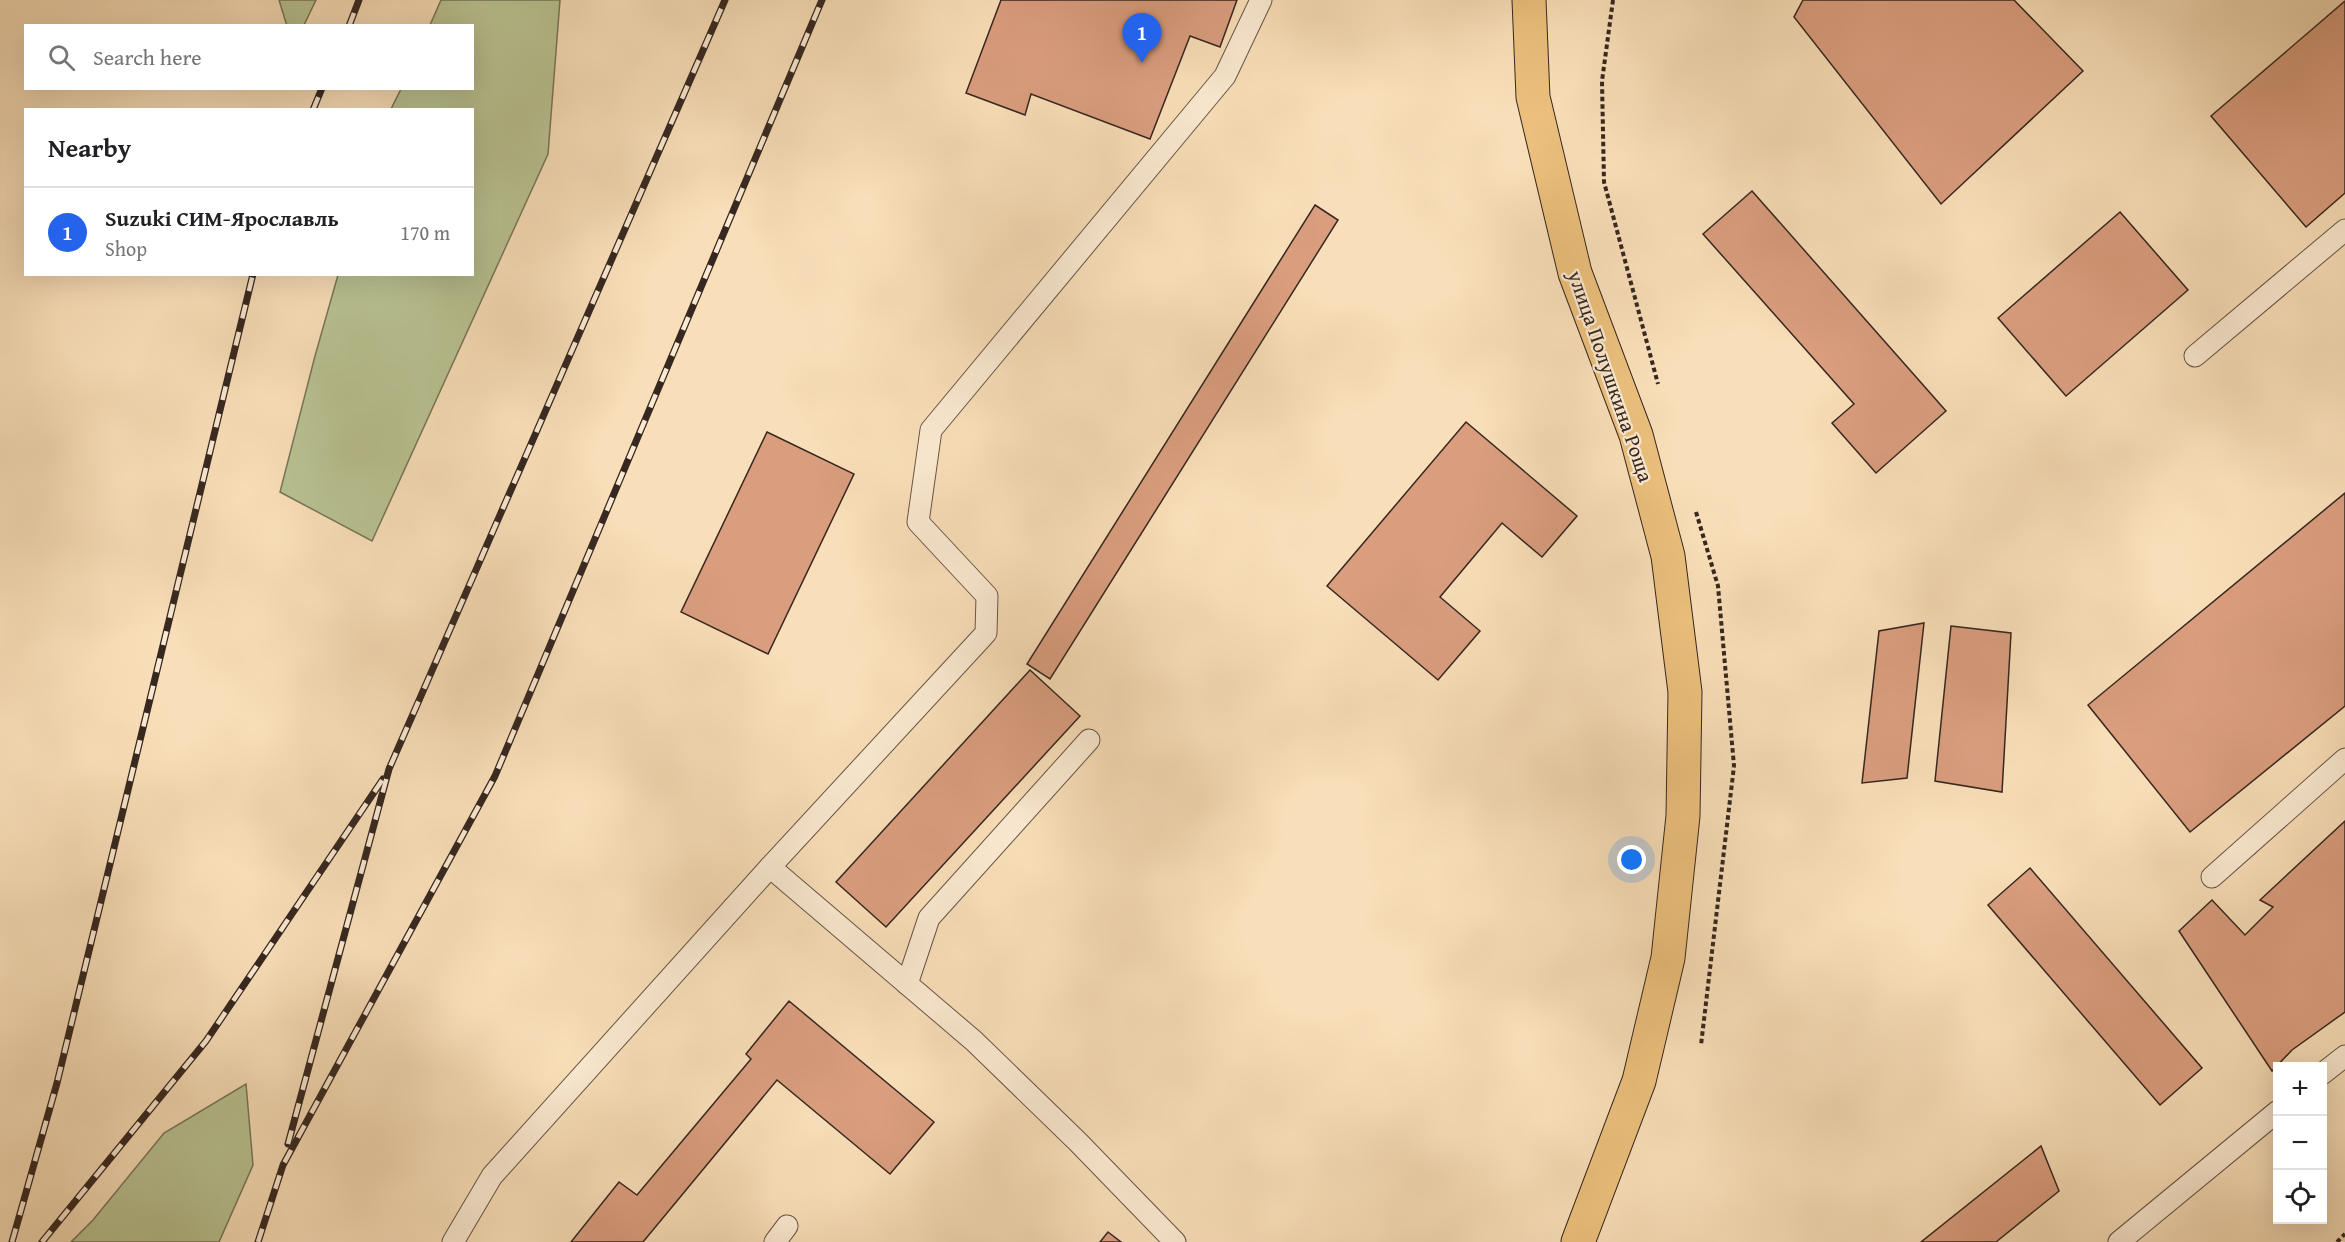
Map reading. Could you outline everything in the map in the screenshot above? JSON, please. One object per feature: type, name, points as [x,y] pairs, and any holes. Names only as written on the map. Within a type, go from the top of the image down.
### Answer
[{"type":"main road","name":"улица Полушкина Роща","points":[[1528,0],[1533,97],[1575,273],[1636,435],[1668,556],[1685,692],[1683,816],[1668,958],[1639,1081],[1578,1242]]},
{"type":"lane","points":[[453,1242],[492,1176],[770,867],[986,633],[987,596],[918,522],[932,430],[1226,76],[1261,0]]},
{"type":"lane","points":[[2195,356],[2345,230]]},
{"type":"lane","points":[[907,984],[929,918],[1089,740]]},
{"type":"lane","points":[[2212,877],[2345,759]]},
{"type":"lane","points":[[770,867],[974,1041],[1078,1142],[1175,1242]]},
{"type":"lane","points":[[2327,1070],[2345,1056]]},
{"type":"lane","points":[[2119,1242],[2273,1115]]},
{"type":"path","points":[[2337,1242],[2345,1234]]},
{"type":"green space","points":[[279,0],[316,0],[304,24],[286,24]]},
{"type":"green space","points":[[441,0],[560,0],[548,154],[372,541],[280,492],[338,276],[474,276],[474,108],[392,108],[400,90],[474,90],[474,24],[430,24]]},
{"type":"green space","points":[[246,1084],[253,1165],[219,1242],[71,1242],[93,1220],[164,1133]]},
{"type":"building","points":[[1001,0],[1237,0],[1220,47],[1190,36],[1150,139],[1031,94],[1025,115],[966,93]]},
{"type":"building","points":[[1803,0],[2014,0],[2083,71],[1941,204],[1794,17]]},
{"type":"building","points":[[2345,1],[2345,193],[2306,227],[2211,116]]},
{"type":"building","points":[[1752,191],[1946,411],[1876,473],[1832,423],[1854,404],[1703,234]]},
{"type":"building","points":[[1315,205],[1338,220],[1050,679],[1027,664]]},
{"type":"building","points":[[2120,212],[2188,290],[2066,396],[1998,318]]},
{"type":"building","points":[[1466,422],[1577,516],[1542,557],[1502,523],[1440,597],[1480,631],[1438,680],[1327,586]]},
{"type":"building","points":[[767,432],[854,474],[768,654],[681,612]]},
{"type":"building","points":[[2345,493],[2345,706],[2190,832],[2088,705]]},
{"type":"building","points":[[1924,623],[1907,778],[1862,783],[1879,631]]},
{"type":"building","points":[[1951,626],[2011,633],[2002,792],[1935,781]]},
{"type":"building","points":[[1030,670],[1080,716],[886,927],[836,882]]},
{"type":"building","points":[[2345,821],[2345,1012],[2292,1050],[2281,1062],[2273,1062],[2272,1071],[2179,931],[2212,900],[2245,935],[2273,907],[2260,900]]},
{"type":"building","points":[[2030,868],[2202,1068],[2160,1105],[1988,905]]},
{"type":"building","points":[[789,1001],[934,1122],[890,1174],[777,1080],[643,1242],[571,1242],[619,1182],[637,1195],[751,1059],[746,1054]]},
{"type":"building","points":[[2041,1146],[2059,1191],[1996,1242],[1921,1242]]},
{"type":"building","points":[[1108,1232],[1121,1242],[1100,1242]]},
{"type":"railway","points":[[350,24],[359,0]]},
{"type":"railway","points":[[288,1144],[389,769],[725,0]]},
{"type":"railway","points":[[258,1242],[283,1165],[495,776],[822,0]]},
{"type":"railway","points":[[314,108],[321,90]]},
{"type":"railway","points":[[12,1242],[57,1083],[253,276]]},
{"type":"railway","points":[[42,1242],[206,1041],[383,779]]},
{"type":"place","name":"Suzuki СИМ-Ярославль","points":[[1142,63]]}]
